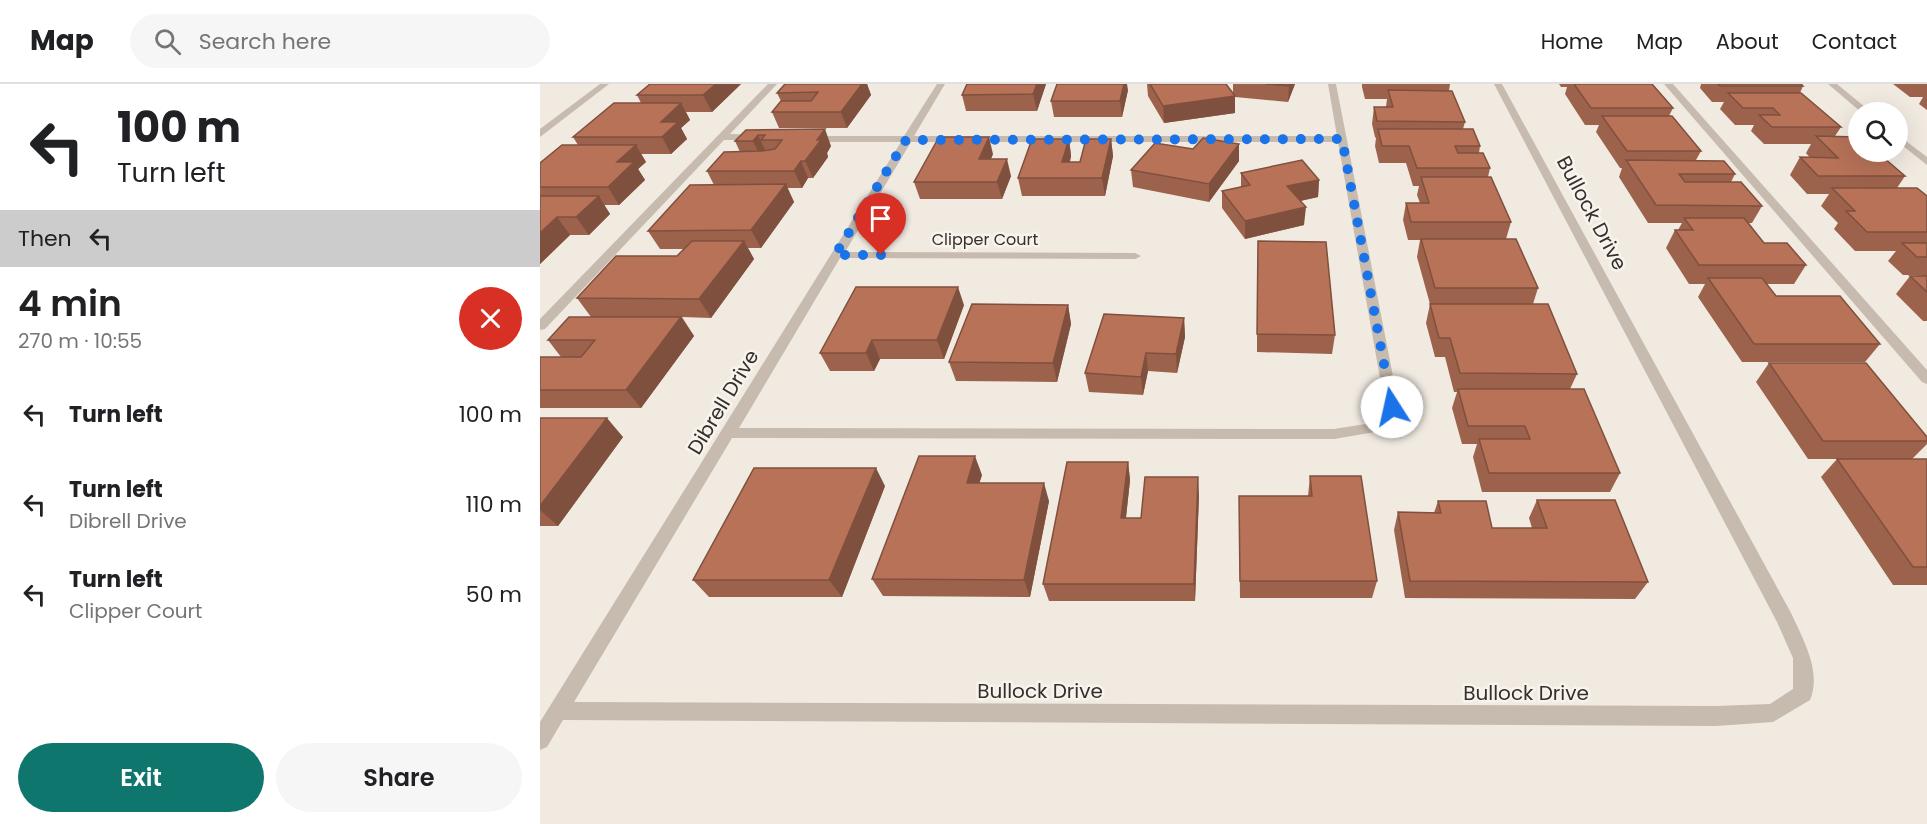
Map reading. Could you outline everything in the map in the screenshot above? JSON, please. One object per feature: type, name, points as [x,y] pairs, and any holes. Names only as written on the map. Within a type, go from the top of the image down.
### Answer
[{"type":"street","points":[[540,134],[605,84]]},
{"type":"street","points":[[540,326],[773,84]]},
{"type":"street","name":"Dibrell Drive","points":[[540,740],[940,84]]},
{"type":"street","points":[[727,433],[1334,434],[1376,427],[1392,407],[1332,84]]},
{"type":"street","name":"Bullock Drive","points":[[558,711],[1716,716],[1773,713],[1803,694],[1802,658],[1785,619],[1498,84]]},
{"type":"street","points":[[1668,84],[1927,379]]},
{"type":"street","points":[[1832,84],[1854,102]]},
{"type":"street","points":[[721,137],[767,138]]},
{"type":"street","points":[[802,138],[906,140],[1342,139]]},
{"type":"street","points":[[1908,146],[1927,162]]},
{"type":"street","name":"Clipper Court","points":[[835,255],[1135,256]]},
{"type":"building","points":[[650,84],[716,84],[703,95],[637,95]]},
{"type":"building","points":[[785,84],[862,84],[841,112],[772,112],[781,101],[811,101],[818,92],[777,93]]},
{"type":"building","points":[[967,84],[1037,84],[1033,94],[962,95]]},
{"type":"building","points":[[1057,84],[1124,84],[1120,101],[1051,101]]},
{"type":"building","points":[[1150,84],[1226,84],[1235,96],[1163,106]]},
{"type":"building","points":[[1266,84],[1289,84],[1289,86]]},
{"type":"building","points":[[1574,84],[1652,84],[1673,108],[1591,108]]},
{"type":"building","points":[[1718,84],[1801,84],[1803,86],[1720,86]]},
{"type":"building","points":[[1388,90],[1452,91],[1465,122],[1377,121],[1374,107],[1393,107]]},
{"type":"building","points":[[1728,93],[1801,93],[1841,127],[1772,127],[1759,115],[1780,115],[1773,108],[1743,108]]},
{"type":"building","points":[[614,103],[681,103],[661,122],[678,122],[662,137],[573,137]]},
{"type":"building","points":[[1602,116],[1672,116],[1701,151],[1627,151]]},
{"type":"building","points":[[825,129],[817,140],[821,140],[794,171],[707,171],[724,152],[775,149],[782,140],[761,140],[765,135],[758,135],[753,141],[735,141],[746,130]]},
{"type":"building","points":[[1378,129],[1473,129],[1480,146],[1455,146],[1458,153],[1483,153],[1490,168],[1417,168],[1409,146],[1382,146]]},
{"type":"building","points":[[1816,136],[1848,137],[1848,162],[1889,162],[1905,176],[1818,176],[1800,157],[1838,158]]},
{"type":"building","points":[[939,137],[989,137],[979,159],[1007,159],[997,182],[914,182]]},
{"type":"building","points":[[1203,138],[1239,144],[1209,184],[1131,170],[1155,143],[1193,149]]},
{"type":"building","points":[[1032,139],[1069,139],[1062,162],[1080,162],[1086,139],[1111,139],[1102,178],[1018,178]]},
{"type":"building","points":[[562,145],[636,145],[617,162],[634,162],[608,187],[540,187],[540,163]]},
{"type":"building","points":[[1302,160],[1319,180],[1287,186],[1306,207],[1245,221],[1222,191],[1250,185],[1241,173]]},
{"type":"building","points":[[1626,160],[1724,161],[1735,174],[1679,174],[1685,182],[1741,182],[1762,206],[1656,205]]},
{"type":"building","points":[[1421,177],[1491,177],[1511,222],[1411,222],[1406,203],[1429,203]]},
{"type":"building","points":[[786,184],[751,230],[648,231],[690,185]]},
{"type":"building","points":[[1832,188],[1917,188],[1927,196],[1927,232],[1867,232],[1846,211],[1855,211]]},
{"type":"building","points":[[540,196],[599,196],[576,217],[557,217],[540,233]]},
{"type":"building","points":[[1684,218],[1744,218],[1764,243],[1787,243],[1806,265],[1699,265],[1675,230],[1693,230]]},
{"type":"building","points":[[1421,239],[1516,239],[1538,288],[1435,288]]},
{"type":"building","points":[[692,241],[744,241],[699,299],[577,298],[616,256],[677,256]]},
{"type":"building","points":[[1258,241],[1326,242],[1335,335],[1257,334]]},
{"type":"building","points":[[1902,243],[1927,243],[1927,257],[1917,257]]},
{"type":"building","points":[[1910,276],[1927,276],[1927,292]]},
{"type":"building","points":[[1708,278],[1762,278],[1776,296],[1840,296],[1880,344],[1754,344]]},
{"type":"building","points":[[856,287],[958,287],[937,340],[872,340],[866,353],[820,353]]},
{"type":"building","points":[[972,304],[1068,305],[1053,363],[949,362]]},
{"type":"building","points":[[1430,304],[1548,304],[1577,374],[1460,373],[1450,338],[1439,338]]},
{"type":"building","points":[[1104,314],[1184,318],[1176,354],[1146,353],[1141,377],[1085,373]]},
{"type":"building","points":[[569,317],[681,317],[626,390],[540,390],[540,357],[581,357],[595,340],[548,340]]},
{"type":"building","points":[[1769,363],[1866,363],[1927,437],[1927,441],[1823,441]]},
{"type":"building","points":[[1458,389],[1584,389],[1620,473],[1489,473],[1479,439],[1530,439],[1525,426],[1468,426]]},
{"type":"building","points":[[540,418],[607,418],[540,506]]},
{"type":"building","points":[[919,456],[975,456],[967,483],[1044,483],[1024,580],[872,579]]},
{"type":"building","points":[[1837,459],[1927,459],[1927,567],[1913,567]]},
{"type":"building","points":[[1067,462],[1128,462],[1121,518],[1141,518],[1145,477],[1198,477],[1194,584],[1043,584]]},
{"type":"building","points":[[754,468],[876,468],[829,580],[693,580]]},
{"type":"building","points":[[1310,476],[1361,476],[1377,581],[1240,581],[1239,496],[1312,496]]},
{"type":"building","points":[[1537,500],[1615,500],[1648,582],[1410,581],[1398,512],[1441,513],[1438,501],[1486,501],[1492,528],[1547,528]]},
{"type":"route","points":[[881,255],[835,255],[906,140],[1342,139],[1392,407]]}]
